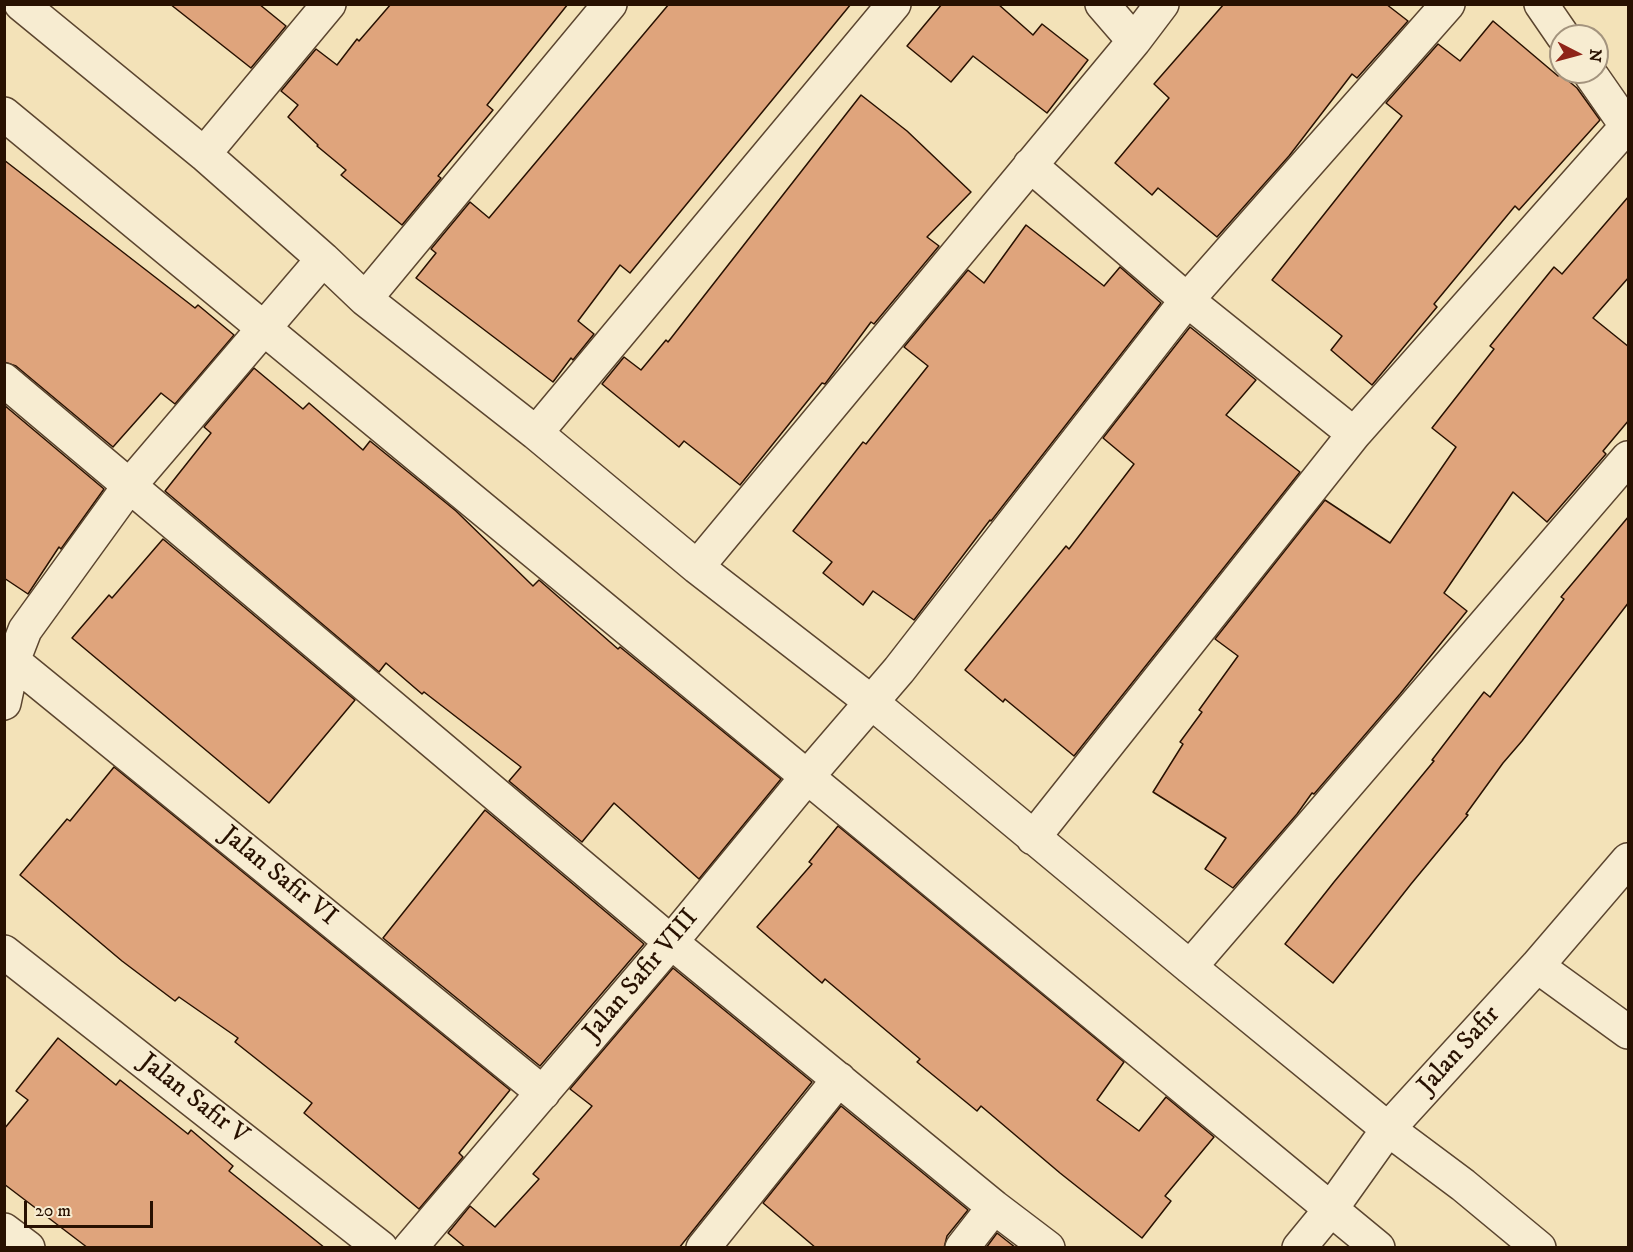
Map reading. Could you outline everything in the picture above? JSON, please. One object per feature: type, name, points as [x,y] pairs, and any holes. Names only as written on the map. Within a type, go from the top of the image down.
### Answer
[{"type":"street","points":[[21,4],[204,154],[365,299],[537,433],[697,567],[870,701],[1190,968],[1539,1248]]},
{"type":"street","points":[[204,154],[328,4]]},
{"type":"street","points":[[365,299],[610,4]]},
{"type":"street","points":[[537,433],[894,4]]},
{"type":"street","points":[[1102,4],[1134,41]]},
{"type":"street","points":[[697,567],[1134,41],[1162,4]]},
{"type":"street","name":"Jalan Safir VIII","points":[[410,1248],[671,942],[870,701],[899,670],[1187,300],[1448,4]]},
{"type":"street","points":[[1541,4],[1555,24]]},
{"type":"street","points":[[1033,838],[1354,434],[1628,127],[1598,84]]},
{"type":"street","points":[[4,114],[1378,1248]]},
{"type":"street","points":[[1030,165],[1187,300],[1354,434]]},
{"type":"street","points":[[4,703],[13,661],[25,630],[130,485],[322,259]]},
{"type":"street","points":[[4,380],[671,942],[994,1207],[1048,1248]]},
{"type":"street","points":[[1190,968],[1629,458]]},
{"type":"street","name":"Jalan Safir VI","points":[[13,661],[543,1093]]},
{"type":"street","name":"Jalan Safir","points":[[1299,1248],[1331,1209],[1388,1129],[1537,966],[1629,860]]},
{"type":"street","name":"Jalan Safir V","points":[[4,952],[381,1248]]},
{"type":"street","points":[[1537,966],[1629,1032]]},
{"type":"street","points":[[703,1248],[839,1079]]},
{"type":"street","points":[[962,1248],[994,1207]]},
{"type":"street","points":[[4,1230],[28,1248]]},
{"type":"building","points":[[170,4],[259,4],[286,26],[251,68]]},
{"type":"building","points":[[391,4],[568,4],[487,105],[493,110],[438,176],[441,178],[402,225],[341,175],[346,170],[317,146],[288,117],[298,105],[281,91],[316,49],[337,65],[357,39],[359,41]]},
{"type":"building","points":[[669,4],[851,4],[630,273],[620,265],[578,321],[594,334],[573,360],[571,358],[553,382],[416,278],[436,253],[431,249],[470,202],[489,218]]},
{"type":"building","points":[[942,4],[998,4],[1033,35],[1042,24],[1088,60],[1047,113],[973,56],[951,82],[907,46]]},
{"type":"building","points":[[1224,4],[1386,4],[1408,21],[1357,78],[1352,74],[1289,156],[1217,237],[1158,188],[1152,195],[1115,163],[1169,98],[1154,84]]},
{"type":"building","points":[[1493,21],[1549,68],[1549,84],[1572,84],[1600,120],[1519,210],[1515,206],[1434,304],[1437,307],[1372,385],[1331,350],[1342,336],[1272,280],[1402,116],[1386,103],[1438,44],[1460,61]]},
{"type":"building","points":[[861,95],[907,131],[971,192],[927,237],[939,246],[874,324],[871,322],[825,384],[822,383],[740,485],[684,441],[679,447],[602,384],[624,357],[641,370],[666,340],[668,342]]},
{"type":"building","points":[[4,160],[195,308],[198,305],[234,335],[175,404],[161,393],[113,447],[16,366],[4,362]]},
{"type":"building","points":[[1629,196],[1629,277],[1593,318],[1629,347],[1629,420],[1603,451],[1606,454],[1547,522],[1513,492],[1444,593],[1467,611],[1400,694],[1314,794],[1312,793],[1297,814],[1233,888],[1205,869],[1226,838],[1153,792],[1183,744],[1180,742],[1202,712],[1199,710],[1238,656],[1215,639],[1325,500],[1390,543],[1456,447],[1432,428],[1494,349],[1490,346],[1554,267],[1562,274]]},
{"type":"building","points":[[1026,225],[1104,286],[1120,267],[1161,303],[914,620],[873,591],[863,605],[823,573],[832,562],[793,531],[863,442],[866,444],[928,366],[904,347],[968,270],[984,283]]},
{"type":"building","points":[[1190,327],[1256,380],[1226,415],[1300,472],[1074,756],[1005,699],[1003,702],[965,670],[1066,546],[1069,549],[1134,464],[1103,438]]},
{"type":"building","points":[[254,368],[303,409],[309,403],[363,450],[370,441],[456,511],[533,586],[539,580],[618,649],[620,647],[781,779],[699,879],[614,803],[582,842],[509,781],[521,767],[424,692],[422,694],[386,663],[379,672],[165,491],[211,433],[204,427]]},
{"type":"building","points":[[4,405],[104,489],[61,549],[59,547],[28,594],[4,578]]},
{"type":"building","points":[[1629,516],[1629,602],[1503,763],[1466,814],[1468,815],[1333,983],[1285,944],[1434,761],[1432,760],[1484,692],[1490,697],[1564,599],[1561,597]]},
{"type":"building","points":[[163,539],[355,700],[269,803],[72,638],[109,595],[112,598]]},
{"type":"building","points":[[114,767],[510,1090],[459,1153],[463,1157],[419,1209],[304,1113],[312,1103],[235,1042],[238,1038],[179,997],[175,1001],[122,961],[20,875],[67,819],[70,821]]},
{"type":"building","points":[[485,810],[644,944],[540,1066],[383,938]]},
{"type":"building","points":[[838,826],[1124,1062],[1097,1100],[1139,1131],[1166,1097],[1214,1137],[1165,1196],[1171,1201],[1142,1238],[981,1106],[977,1111],[917,1062],[920,1059],[825,979],[822,983],[757,927],[812,864],[809,862]]},
{"type":"building","points":[[673,968],[812,1082],[679,1248],[466,1248],[448,1233],[470,1206],[495,1227],[539,1179],[533,1174],[592,1106],[570,1089]]},
{"type":"building","points":[[58,1038],[116,1085],[120,1080],[188,1134],[191,1130],[233,1166],[229,1171],[325,1248],[88,1248],[4,1184],[4,1129],[28,1100],[16,1091]]},
{"type":"building","points":[[841,1106],[968,1210],[947,1236],[944,1248],[816,1248],[763,1203]]},
{"type":"building","points":[[997,1233],[1016,1248],[986,1248]]}]
